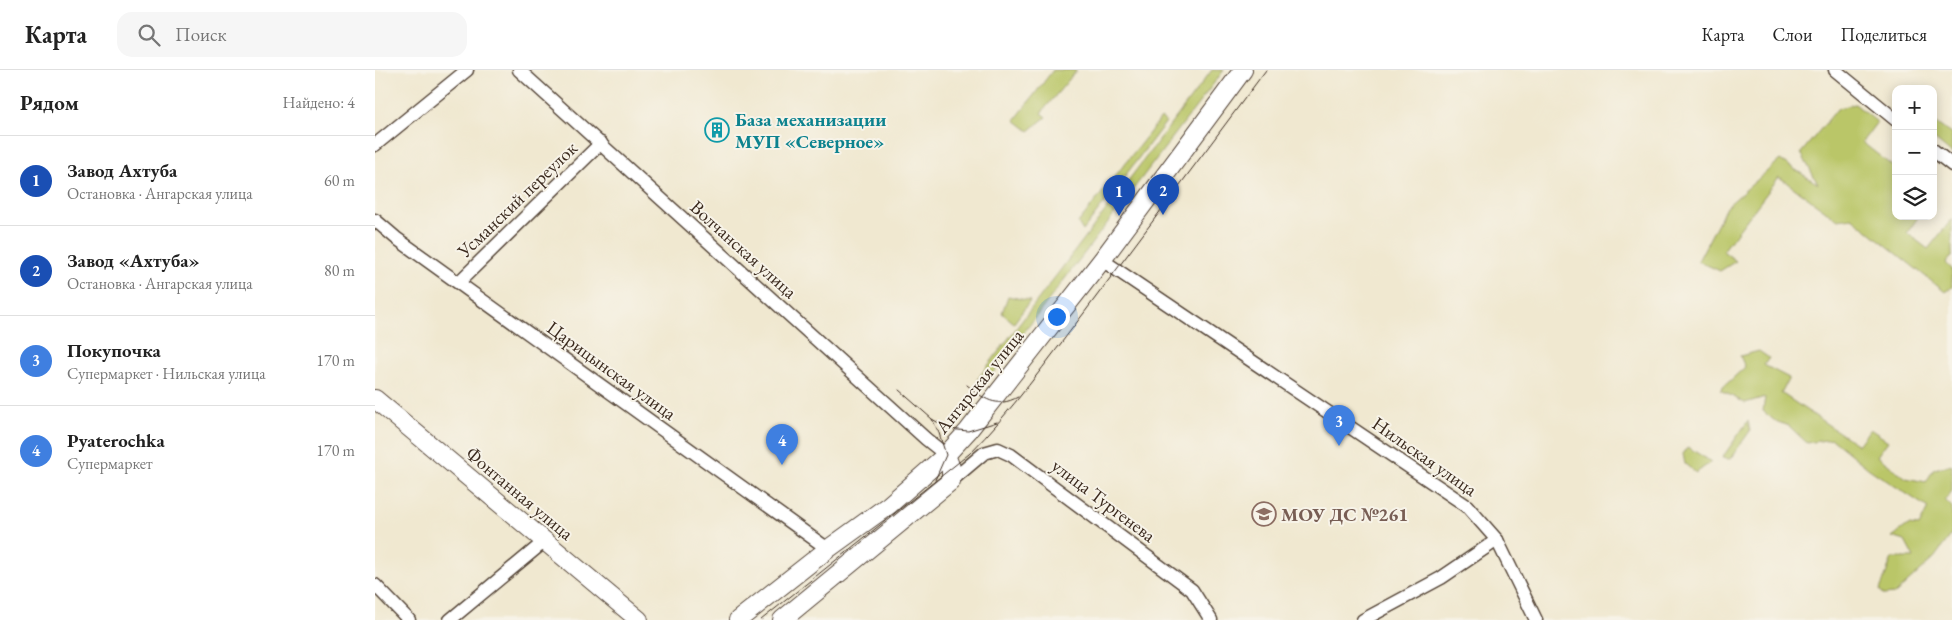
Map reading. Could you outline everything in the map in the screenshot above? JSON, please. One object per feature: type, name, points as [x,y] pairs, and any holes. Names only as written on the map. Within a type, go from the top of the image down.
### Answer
[{"type":"main road","name":"Ангарская улица","points":[[782,620],[952,469],[974,424],[1102,260],[1243,70]]},
{"type":"main road","name":"Фонтанная улица","points":[[375,399],[639,620]]},
{"type":"main road","name":"Ангарская улица","points":[[738,620],[828,549],[889,505],[952,469]]},
{"type":"street","points":[[375,145],[467,70]]},
{"type":"street","name":"Волчанская улица","points":[[519,70],[918,432],[952,469]]},
{"type":"street","points":[[1835,70],[1892,117]]},
{"type":"street","name":"Усманский переулок","points":[[459,282],[601,144]]},
{"type":"street","points":[[1937,153],[1952,165]]},
{"type":"street","name":"Царицынская улица","points":[[375,220],[396,238],[828,549]]},
{"type":"street","name":"Нильская улица","points":[[1102,260],[1467,506],[1497,540],[1536,620]]},
{"type":"street","name":"улица Тургенева","points":[[952,469],[985,453],[998,449],[1011,455],[1192,590],[1211,620]]},
{"type":"street","points":[[1363,620],[1441,578],[1497,540]]},
{"type":"street","points":[[450,620],[545,541]]},
{"type":"street","points":[[375,585],[409,620]]},
{"type":"green space","points":[[1053,70],[1077,70],[1041,113],[1046,117],[1029,131],[1015,120]]},
{"type":"green space","points":[[1212,70],[1224,70],[990,377],[977,380]]},
{"type":"green space","points":[[1855,104],[1877,122],[1862,142],[1892,166],[1892,220],[1916,220],[1907,233],[1928,249],[1952,219],[1952,256],[1946,263],[1952,269],[1952,287],[1945,292],[1852,218],[1838,220],[1779,177],[1723,251],[1736,261],[1720,271],[1698,261],[1726,207],[1780,160],[1818,184],[1801,153],[1838,108]]},
{"type":"green space","points":[[1161,118],[1166,122],[1083,231],[1078,223]]},
{"type":"green space","points":[[1937,124],[1952,135],[1952,154],[1937,141]]},
{"type":"green space","points":[[1008,296],[1030,301],[1014,323],[1002,313]]},
{"type":"green space","points":[[1759,351],[1769,358],[1764,365],[1789,378],[1781,393],[1858,445],[1870,429],[1888,441],[1877,456],[1906,478],[1926,482],[1934,469],[1952,465],[1952,491],[1945,500],[1952,507],[1952,534],[1934,558],[1895,594],[1884,595],[1880,590],[1892,558],[1914,558],[1905,541],[1892,537],[1908,525],[1919,526],[1928,508],[1869,469],[1832,439],[1807,443],[1789,426],[1775,421],[1763,411],[1765,397],[1745,403],[1720,390],[1745,367],[1740,356]]},
{"type":"green space","points":[[1748,421],[1750,431],[1730,459],[1722,458]]},
{"type":"green space","points":[[1688,447],[1711,462],[1696,473],[1685,464],[1683,454]]},
{"type":"tram line","points":[[761,620],[969,454],[985,438],[1043,367],[1266,70]]},
{"type":"tram line","points":[[967,385],[991,401],[1010,401],[1018,397]]},
{"type":"tram line","points":[[899,390],[932,419],[939,433],[946,455],[935,480]]},
{"type":"tram line","points":[[932,419],[949,429],[968,431],[997,422]]},
{"type":"place","name":"База механизации МУП «Северное»","points":[[717,130]]},
{"type":"place","name":"Завод «Ахтуба»","points":[[1163,215]]},
{"type":"place","name":"Завод Ахтуба","points":[[1119,216]]},
{"type":"place","name":"Покупочка","points":[[1339,446]]},
{"type":"place","name":"Pyaterochka","points":[[782,465]]},
{"type":"place","name":"МОУ ДС №261","points":[[1264,514]]}]
